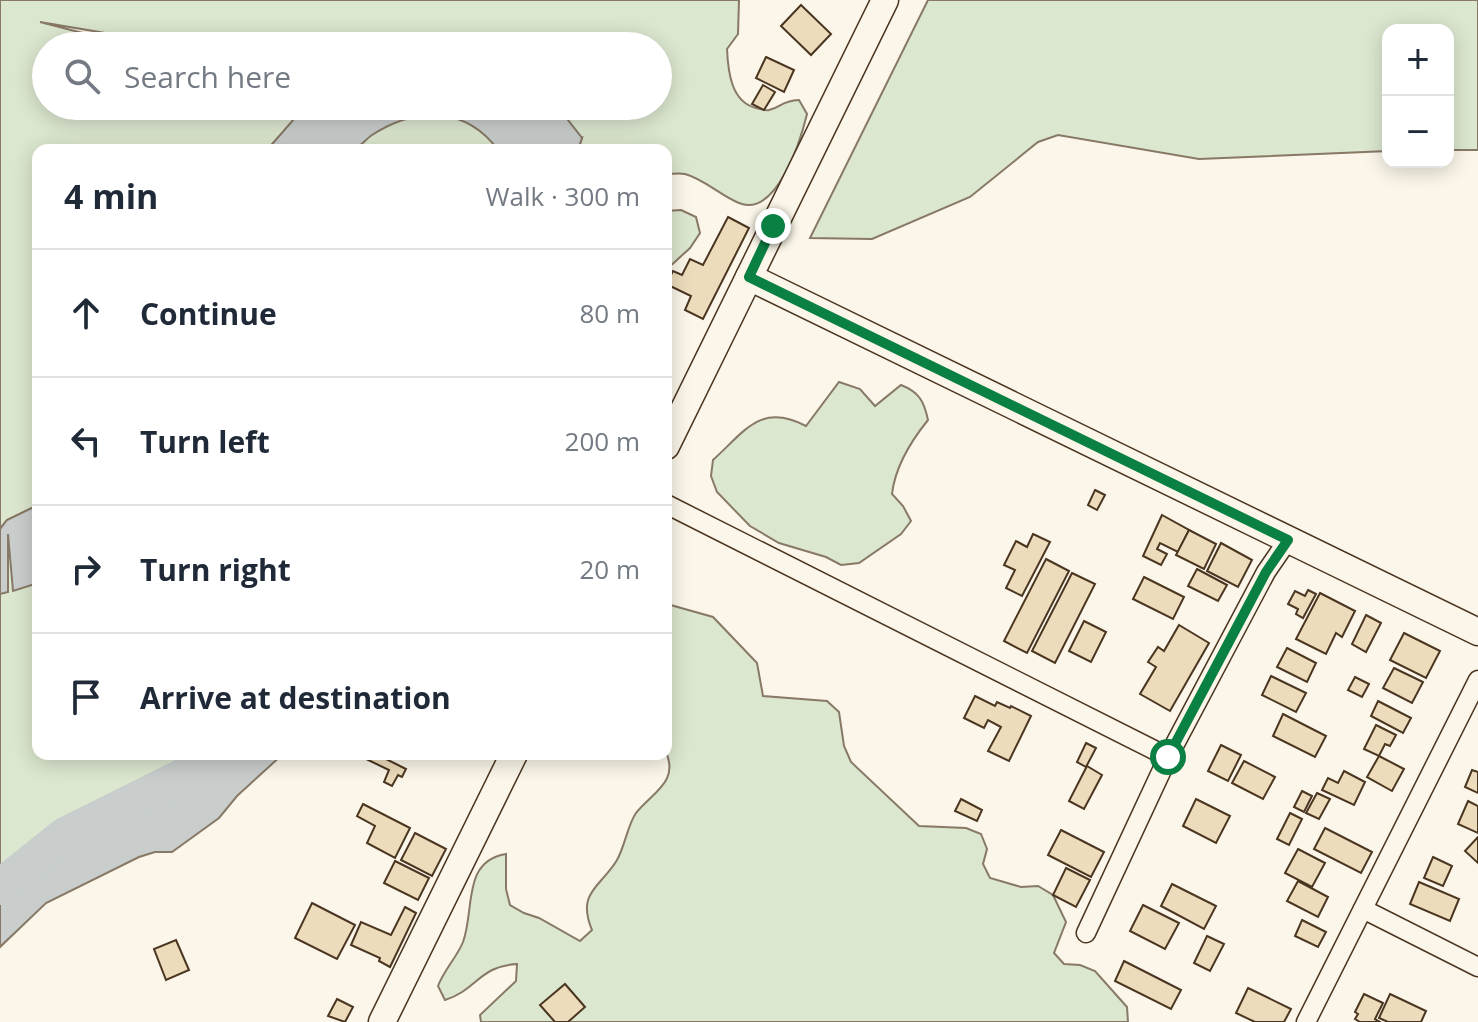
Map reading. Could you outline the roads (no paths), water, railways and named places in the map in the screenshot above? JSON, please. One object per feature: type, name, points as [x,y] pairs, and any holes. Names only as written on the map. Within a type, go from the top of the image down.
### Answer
[{"type":"main road","points":[[672,434],[885,0]]},
{"type":"main road","points":[[749,277],[1478,632]]},
{"type":"main road","points":[[382,1022],[511,760]]},
{"type":"street","points":[[672,507],[1168,757]]},
{"type":"street","points":[[1086,933],[1168,757],[1266,572],[1288,540]]},
{"type":"street","points":[[1306,1022],[1478,680]]},
{"type":"street","points":[[1363,909],[1478,967]]},
{"type":"waterway","points":[[0,887],[65,835],[216,760]]}]
